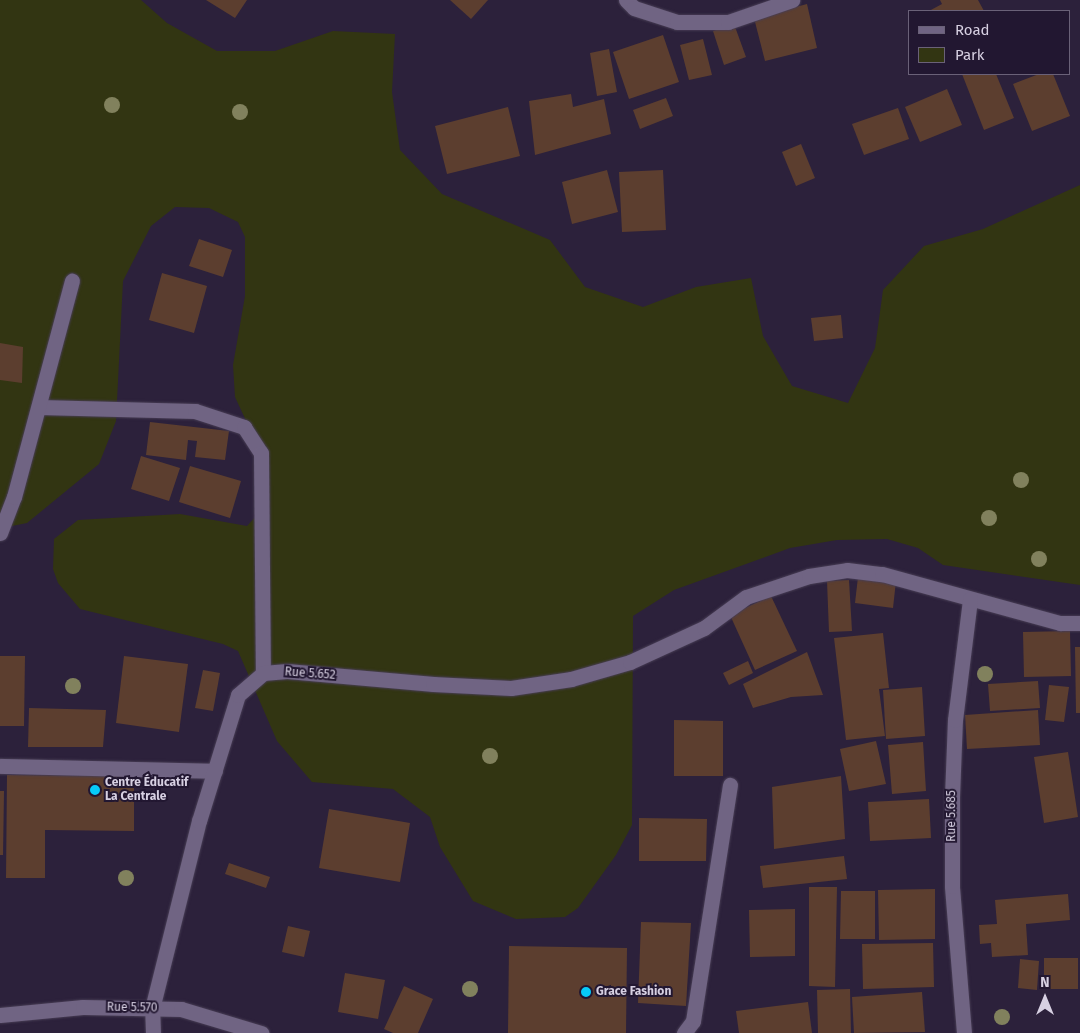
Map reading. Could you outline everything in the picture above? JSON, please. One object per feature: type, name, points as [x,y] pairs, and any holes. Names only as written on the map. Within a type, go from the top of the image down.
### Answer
[{"type":"street","points":[[626,0],[634,8],[677,22],[728,22],[792,0]]},
{"type":"street","points":[[0,533],[14,496],[72,281]]},
{"type":"street","points":[[38,407],[195,411],[244,427],[261,453],[263,673],[238,695],[194,839],[152,1009],[152,1033]]},
{"type":"street","name":"Rue 5.652","points":[[263,673],[286,671],[433,684],[510,688],[570,679],[630,662],[704,628],[746,598],[809,576],[847,570],[882,574],[1060,623],[1080,624]]},
{"type":"street","name":"Rue 5.685","points":[[964,1033],[952,886],[952,797],[955,720],[970,599]]},
{"type":"street","points":[[0,766],[215,771]]},
{"type":"street","points":[[684,1033],[693,1021],[730,785]]},
{"type":"street","name":"Rue 5.570","points":[[0,1015],[83,1007],[181,1009],[261,1033]]},
{"type":"green space","points":[[0,0],[141,0],[167,23],[217,51],[275,51],[333,31],[395,34],[392,92],[400,150],[442,194],[550,240],[585,287],[643,307],[696,287],[751,278],[763,336],[792,386],[848,403],[875,348],[883,290],[924,246],[983,229],[1080,185],[1080,585],[943,565],[918,548],[887,539],[837,540],[790,548],[674,590],[633,616],[632,825],[616,855],[578,908],[565,917],[516,919],[473,901],[440,847],[430,817],[393,789],[312,782],[277,741],[238,651],[223,644],[80,609],[58,583],[53,569],[54,539],[78,520],[180,514],[247,526],[258,514],[261,453],[235,397],[233,365],[245,296],[245,237],[238,222],[209,208],[175,207],[151,226],[123,281],[116,421],[99,464],[27,523],[12,526],[0,521]]},
{"type":"building","points":[[206,0],[247,0],[235,18]]},
{"type":"building","points":[[450,0],[488,0],[471,19]]},
{"type":"building","points":[[940,0],[978,0],[983,10],[931,10],[942,4]]},
{"type":"building","points":[[807,4],[817,48],[765,61],[754,18]]},
{"type":"building","points":[[734,24],[746,57],[724,65],[713,31]]},
{"type":"building","points":[[663,35],[679,82],[629,99],[613,52]]},
{"type":"building","points":[[703,39],[712,75],[689,80],[680,45]]},
{"type":"building","points":[[609,49],[617,92],[597,96],[590,53]]},
{"type":"building","points":[[962,75],[996,75],[1014,118],[984,130]]},
{"type":"building","points":[[1036,75],[1053,75],[1070,116],[1032,131],[1013,84]]},
{"type":"building","points":[[947,89],[962,125],[920,142],[905,107]]},
{"type":"building","points":[[571,94],[573,107],[604,99],[611,134],[535,155],[529,101]]},
{"type":"building","points":[[666,98],[673,116],[640,129],[633,110]]},
{"type":"building","points":[[508,107],[520,156],[447,174],[435,126]]},
{"type":"building","points":[[898,108],[909,139],[864,155],[852,124]]},
{"type":"building","points":[[801,144],[815,178],[796,186],[782,152]]},
{"type":"building","points":[[607,170],[618,212],[572,224],[562,182]]},
{"type":"building","points":[[663,170],[666,230],[622,232],[619,172]]},
{"type":"building","points":[[199,239],[232,250],[223,277],[189,266]]},
{"type":"building","points":[[162,273],[207,286],[194,333],[149,320]]},
{"type":"building","points":[[841,315],[843,338],[814,341],[811,318]]},
{"type":"building","points":[[0,343],[23,347],[22,383],[0,380]]},
{"type":"building","points":[[150,422],[229,431],[225,460],[195,457],[197,441],[188,440],[186,460],[146,455]]},
{"type":"building","points":[[141,456],[180,468],[169,501],[131,489]]},
{"type":"building","points":[[190,466],[241,481],[230,518],[179,502]]},
{"type":"building","points":[[858,577],[896,581],[893,608],[855,603]]},
{"type":"building","points":[[849,580],[852,631],[829,632],[827,581]]},
{"type":"building","points":[[771,596],[797,651],[755,670],[730,615]]},
{"type":"building","points":[[1070,631],[1071,676],[1024,677],[1023,632]]},
{"type":"building","points":[[883,633],[889,688],[879,689],[885,736],[846,740],[834,638]]},
{"type":"building","points":[[1075,647],[1080,647],[1080,713],[1076,713]]},
{"type":"building","points":[[807,652],[823,695],[791,697],[753,708],[743,684]]},
{"type":"building","points":[[0,656],[25,656],[24,726],[0,726]]},
{"type":"building","points":[[124,656],[188,664],[179,732],[116,723]]},
{"type":"building","points":[[748,661],[753,673],[729,685],[723,673]]},
{"type":"building","points":[[203,670],[220,673],[213,711],[195,708]]},
{"type":"building","points":[[1038,681],[1040,708],[990,711],[988,684]]},
{"type":"building","points":[[1049,685],[1069,687],[1064,722],[1045,720]]},
{"type":"building","points":[[922,687],[925,736],[886,739],[883,690]]},
{"type":"building","points":[[29,708],[106,710],[103,747],[28,747]]},
{"type":"building","points":[[1038,710],[1040,745],[967,749],[965,715]]},
{"type":"building","points":[[674,720],[723,721],[723,776],[674,776]]},
{"type":"building","points":[[876,741],[886,784],[849,791],[840,749]]},
{"type":"building","points":[[923,742],[926,791],[892,794],[888,745]]},
{"type":"building","points":[[1068,752],[1078,817],[1044,823],[1034,757]]},
{"type":"building","points":[[7,775],[134,776],[134,831],[45,830],[45,878],[6,878]]},
{"type":"building","points":[[841,776],[845,839],[774,849],[772,787]]},
{"type":"building","points":[[0,791],[4,791],[3,855],[0,855]]},
{"type":"building","points":[[929,799],[931,838],[870,841],[868,802]]},
{"type":"building","points":[[329,809],[410,823],[400,882],[319,868]]},
{"type":"building","points":[[639,818],[707,819],[706,861],[639,861]]},
{"type":"building","points":[[844,856],[847,879],[763,888],[760,866]]},
{"type":"building","points":[[229,863],[270,877],[266,888],[225,874]]},
{"type":"building","points":[[809,887],[837,887],[835,987],[809,986]]},
{"type":"building","points":[[935,889],[935,939],[879,940],[878,890]]},
{"type":"building","points":[[841,891],[875,891],[875,939],[840,939]]},
{"type":"building","points":[[1068,894],[1070,920],[1026,924],[1028,955],[992,957],[991,943],[980,944],[979,925],[997,924],[995,900]]},
{"type":"building","points":[[795,909],[795,956],[750,957],[749,910]]},
{"type":"building","points":[[641,922],[691,923],[686,1006],[638,1003]]},
{"type":"building","points":[[288,926],[310,931],[304,957],[282,952]]},
{"type":"building","points":[[933,943],[934,987],[863,989],[862,944]]},
{"type":"building","points":[[509,946],[627,948],[626,1033],[508,1033]]},
{"type":"building","points":[[1044,958],[1078,958],[1078,989],[1044,989]]},
{"type":"building","points":[[1020,959],[1039,961],[1037,990],[1018,988]]},
{"type":"building","points":[[345,973],[385,980],[378,1019],[338,1012]]},
{"type":"building","points":[[404,986],[433,999],[418,1033],[393,1033],[384,1029]]},
{"type":"building","points":[[850,989],[851,1033],[818,1033],[817,990]]},
{"type":"building","points":[[922,992],[925,1032],[854,1033],[852,997]]},
{"type":"building","points":[[808,1002],[812,1033],[739,1033],[736,1011]]},
{"type":"place","name":"Centre Éducatif La Centrale","points":[[95,790]]},
{"type":"place","name":"Grace Fashion","points":[[586,992]]}]
